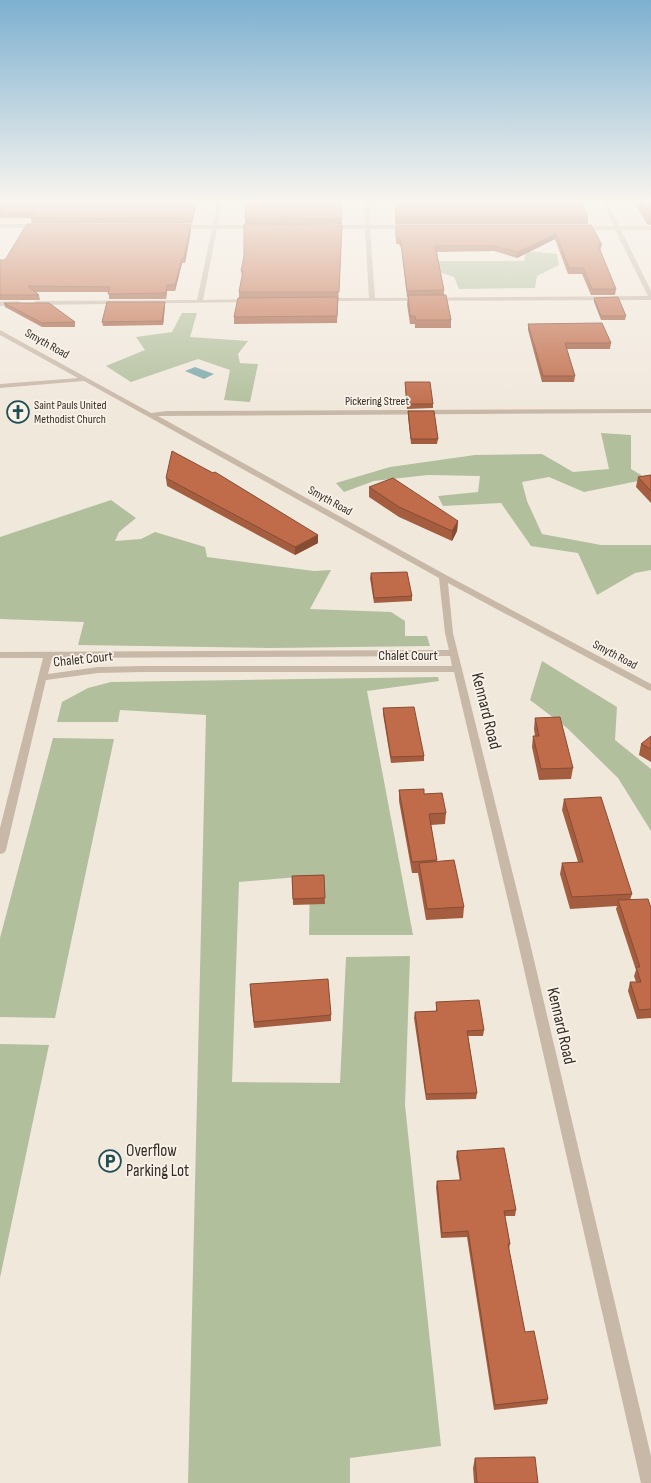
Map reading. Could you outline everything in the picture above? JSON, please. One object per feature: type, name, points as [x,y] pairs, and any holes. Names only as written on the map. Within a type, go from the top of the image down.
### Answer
[{"type":"street","points":[[200,301],[205,272]]},
{"type":"street","points":[[370,272],[372,300]]},
{"type":"street","points":[[317,300],[651,297],[639,272]]},
{"type":"street","points":[[31,303],[255,301]]},
{"type":"street","points":[[0,304],[23,303]]},
{"type":"street","name":"Smyth Road","points":[[0,332],[442,577],[651,688]]},
{"type":"street","points":[[0,386],[85,379]]},
{"type":"street","name":"Pickering Street","points":[[151,415],[175,413],[651,411]]},
{"type":"street","name":"Kennard Road","points":[[442,577],[445,607],[454,653],[524,943],[649,1483]]},
{"type":"street","name":"Chalet Court","points":[[454,653],[48,655],[44,678],[98,670],[143,669],[458,669]]},
{"type":"street","points":[[0,656],[48,655]]},
{"type":"street","points":[[0,850],[44,678]]},
{"type":"green space","points":[[440,272],[545,272],[537,276],[535,288],[459,289],[454,277]]},
{"type":"green space","points":[[182,313],[197,313],[190,337],[248,341],[238,354],[240,363],[258,364],[250,402],[224,400],[230,370],[198,359],[131,382],[106,366],[145,350],[136,337],[172,332]]},
{"type":"green space","points":[[601,433],[631,435],[631,469],[648,479],[584,492],[549,477],[522,482],[527,501],[542,534],[601,545],[651,545],[651,570],[635,573],[597,595],[578,553],[531,546],[501,503],[443,506],[438,496],[478,492],[480,476],[428,475],[374,481],[344,492],[336,483],[390,467],[475,455],[542,454],[573,472],[609,469]]},
{"type":"green space","points":[[111,500],[136,518],[119,532],[115,541],[141,539],[155,532],[205,547],[207,557],[314,571],[331,570],[310,609],[391,612],[405,621],[405,636],[427,636],[430,646],[271,648],[78,645],[84,622],[0,619],[0,537]]},
{"type":"green space","points":[[542,661],[617,707],[615,740],[651,769],[651,831],[618,778],[567,728],[530,700]]},
{"type":"green space","points":[[438,677],[439,681],[367,691],[413,935],[309,935],[310,876],[239,882],[232,1082],[340,1083],[346,957],[410,956],[405,1105],[441,1446],[350,1458],[350,1483],[188,1483],[206,715],[120,710],[118,722],[57,722],[62,702],[88,688],[111,682]]},
{"type":"green space","points":[[53,738],[114,739],[55,1018],[0,1017],[0,938]]},
{"type":"green space","points":[[0,1044],[49,1045],[0,1278]]},
{"type":"water","points":[[195,367],[214,374],[204,379],[185,371]]},
{"type":"building","points":[[0,272],[178,272],[175,285],[167,285],[166,293],[108,294],[110,287],[28,286],[39,295],[0,295]]},
{"type":"building","points":[[243,272],[340,272],[339,292],[239,292]]},
{"type":"building","points":[[405,272],[440,272],[444,290],[407,291]]},
{"type":"building","points":[[585,272],[609,272],[616,289],[592,289]]},
{"type":"building","points":[[408,295],[446,295],[451,320],[416,320],[415,316],[410,316]]},
{"type":"building","points":[[338,297],[337,316],[234,317],[238,298]]},
{"type":"building","points":[[618,297],[626,316],[601,316],[594,298]]},
{"type":"building","points":[[107,302],[165,302],[162,321],[102,322]]},
{"type":"building","points":[[4,303],[49,303],[75,322],[42,323]]},
{"type":"building","points":[[602,323],[611,343],[565,343],[575,376],[543,376],[528,324]]},
{"type":"building","points":[[405,382],[430,382],[433,404],[407,404]]},
{"type":"building","points":[[408,411],[434,411],[438,439],[411,439]]},
{"type":"building","points":[[172,451],[213,473],[215,472],[318,535],[295,547],[166,478]]},
{"type":"building","points":[[651,475],[651,491],[638,477]]},
{"type":"building","points":[[393,478],[458,521],[452,531],[399,507],[369,487]]},
{"type":"building","points":[[407,572],[412,596],[374,598],[371,573]]},
{"type":"building","points":[[414,707],[424,756],[391,757],[383,708]]},
{"type":"building","points":[[560,717],[573,768],[541,769],[533,736],[539,736],[535,718]]},
{"type":"building","points":[[651,736],[651,749],[641,744]]},
{"type":"building","points":[[424,789],[424,794],[442,793],[446,813],[429,814],[437,860],[412,862],[399,790]]},
{"type":"building","points":[[601,797],[632,894],[572,897],[562,863],[583,862],[564,799]]},
{"type":"building","points":[[454,860],[464,907],[427,909],[419,863]]},
{"type":"building","points":[[324,875],[325,898],[293,899],[292,876]]},
{"type":"building","points":[[648,899],[651,908],[651,1009],[639,1010],[630,982],[641,982],[636,967],[640,967],[618,900]]},
{"type":"building","points":[[328,979],[331,1015],[254,1022],[250,984]]},
{"type":"building","points":[[479,1000],[484,1030],[467,1031],[477,1093],[426,1094],[415,1012],[437,1011],[436,1002]]},
{"type":"building","points":[[504,1148],[516,1210],[504,1211],[510,1244],[508,1244],[525,1332],[534,1331],[548,1399],[495,1405],[468,1231],[442,1233],[437,1181],[461,1180],[457,1151]]},
{"type":"building","points":[[535,1457],[538,1483],[477,1483],[475,1458]]},
{"type":"place","name":"Saint Pauls United Methodist Church","points":[[18,412]]},
{"type":"place","name":"Overflow Parking Lot","points":[[110,1161]]}]
